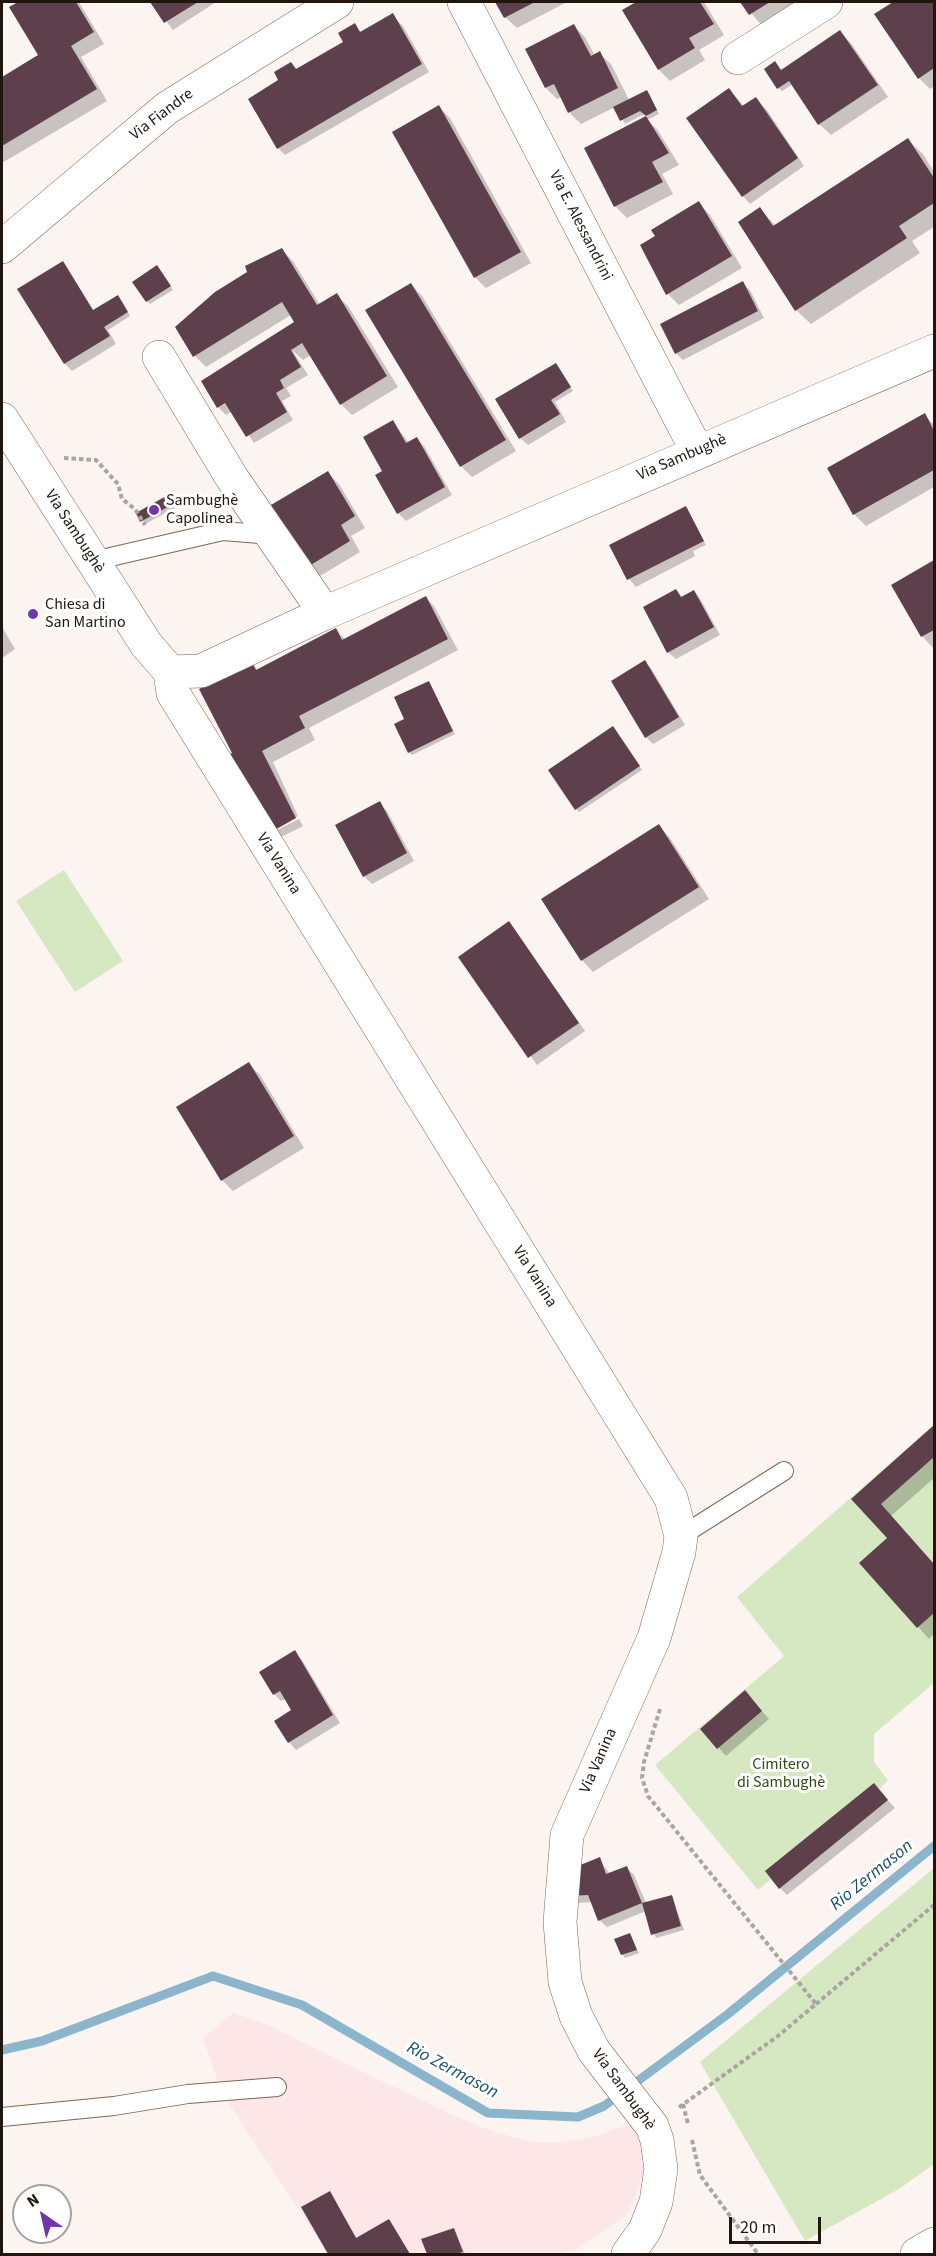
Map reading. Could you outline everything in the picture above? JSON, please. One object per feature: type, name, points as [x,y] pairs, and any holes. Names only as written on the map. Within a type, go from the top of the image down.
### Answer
[{"type":"street","name":"Via Fiandre","points":[[2,247],[167,108],[337,2]]},
{"type":"street","name":"Via E. Alessandrini","points":[[464,2],[697,452]]},
{"type":"street","points":[[738,58],[826,2]]},
{"type":"street","name":"Via Sambughè","points":[[11,442],[93,561],[146,644],[170,672],[201,671],[325,613],[934,351]]},
{"type":"street","points":[[159,357],[232,478],[325,613]]},
{"type":"street","name":"Via Vanina","points":[[170,672],[173,693],[671,1498],[681,1536],[654,1638],[567,1835],[560,1922]]},
{"type":"street","name":"Via Sambughè","points":[[560,1922],[565,1982],[576,2016],[594,2051],[646,2118],[660,2155],[660,2182],[652,2216],[628,2254]]},
{"type":"street","points":[[918,2254],[934,2244]]},
{"type":"lane","points":[[93,561],[223,531],[272,535]]},
{"type":"lane","points":[[681,1536],[784,1471]]},
{"type":"lane","points":[[2,2117],[114,2106],[188,2094],[277,2087]]},
{"type":"path","points":[[11,442],[96,460],[118,484],[122,499],[135,509],[147,527]]},
{"type":"path","points":[[661,1705],[644,1762],[642,1778],[648,1796],[816,2004]]},
{"type":"path","points":[[646,2118],[683,2104],[778,2036],[934,1905]]},
{"type":"path","points":[[683,2104],[700,2175],[758,2254]]},
{"type":"shaded area","points":[[233,2013],[266,2024],[449,2114],[494,2132],[533,2142],[563,2142],[590,2138],[633,2123],[649,2161],[627,2215],[577,2249],[558,2254],[328,2254],[222,2093],[203,2038]]},
{"type":"green space","points":[[64,870],[123,961],[75,992],[16,901]]},
{"type":"green space","name":"Cimitero di Sambughè","points":[[934,1425],[934,1683],[874,1734],[874,1762],[888,1780],[880,1789],[888,1800],[779,1889],[771,1879],[758,1890],[655,1765],[784,1656],[737,1597]]},
{"type":"green space","points":[[934,1868],[934,2164],[899,2189],[805,2241],[700,2062]]},
{"type":"building","points":[[18,2],[76,2],[94,32],[71,46],[97,89],[2,146],[2,77],[38,55],[9,7]]},
{"type":"building","points":[[150,2],[198,2],[164,23]]},
{"type":"building","points":[[495,2],[535,2],[504,18]]},
{"type":"building","points":[[636,2],[700,2],[714,24],[689,38],[695,48],[658,70],[622,10]]},
{"type":"building","points":[[740,2],[770,2],[749,15]]},
{"type":"building","points":[[893,2],[934,2],[934,68],[918,79],[874,14]]},
{"type":"building","points":[[393,13],[422,64],[277,149],[248,99],[278,80],[274,72],[291,62],[296,69],[343,42],[338,33],[355,23],[360,32]]},
{"type":"building","points":[[574,24],[591,56],[600,51],[618,88],[568,113],[554,84],[545,88],[525,49]]},
{"type":"building","points":[[840,30],[878,85],[818,125],[789,81],[777,89],[764,69],[775,61],[781,70]]},
{"type":"building","points":[[729,88],[742,106],[756,97],[798,158],[742,197],[686,118]]},
{"type":"building","points":[[647,90],[657,110],[646,116],[640,111],[620,121],[613,107]]},
{"type":"building","points":[[439,105],[521,252],[474,278],[392,132]]},
{"type":"building","points":[[646,116],[669,153],[652,162],[663,182],[614,207],[584,148]]},
{"type":"building","points":[[908,138],[934,178],[934,203],[899,226],[907,238],[795,311],[738,222],[760,207],[773,226]]},
{"type":"building","points":[[699,201],[732,256],[666,295],[640,245],[655,236],[651,230]]},
{"type":"building","points":[[282,248],[317,305],[337,293],[387,376],[340,405],[302,343],[291,350],[301,367],[280,380],[284,388],[276,393],[287,412],[246,437],[225,403],[217,408],[201,381],[294,322],[282,302],[193,357],[175,327],[215,292],[247,272],[245,266]]},
{"type":"building","points":[[63,261],[93,310],[118,295],[128,312],[104,327],[110,336],[64,364],[17,289]]},
{"type":"building","points":[[157,265],[171,286],[146,302],[132,282]]},
{"type":"building","points":[[743,281],[758,311],[675,354],[660,324]]},
{"type":"building","points":[[411,283],[506,440],[460,467],[365,310]]},
{"type":"building","points":[[556,363],[571,387],[551,400],[560,414],[519,439],[495,399]]},
{"type":"building","points":[[925,413],[934,431],[934,470],[853,515],[827,468]]},
{"type":"building","points":[[393,420],[406,443],[417,437],[445,487],[397,514],[375,475],[382,471],[363,437]]},
{"type":"building","points":[[328,471],[355,516],[341,525],[350,541],[309,566],[266,508]]},
{"type":"building","points":[[168,495],[173,504],[140,522],[136,513]]},
{"type":"building","points":[[686,506],[704,541],[627,580],[609,545]]},
{"type":"building","points":[[934,560],[934,630],[921,637],[891,585]]},
{"type":"building","points":[[676,589],[681,597],[694,590],[714,627],[667,653],[643,607]]},
{"type":"building","points":[[426,596],[448,639],[299,716],[305,728],[262,751],[296,818],[273,831],[222,758],[232,753],[199,689],[252,662],[256,670],[336,628],[342,640]]},
{"type":"building","points":[[645,660],[679,717],[645,738],[611,681]]},
{"type":"building","points":[[429,681],[453,731],[408,753],[394,724],[404,719],[394,697]]},
{"type":"building","points":[[613,726],[640,766],[575,810],[548,770]]},
{"type":"building","points":[[380,801],[407,853],[363,877],[335,825]]},
{"type":"building","points":[[659,824],[699,887],[581,961],[541,899]]},
{"type":"building","points":[[509,921],[579,1023],[528,1058],[458,957]]},
{"type":"building","points":[[249,1062],[294,1136],[221,1181],[176,1107]]},
{"type":"building","points":[[934,1425],[934,1457],[881,1504],[934,1564],[934,1613],[917,1628],[859,1563],[887,1538],[851,1499]]},
{"type":"building","points":[[295,1650],[333,1715],[288,1743],[274,1721],[291,1710],[280,1691],[273,1695],[259,1672]]},
{"type":"building","points":[[745,1690],[762,1711],[717,1749],[700,1729]]},
{"type":"building","points":[[874,1783],[888,1800],[779,1889],[765,1871]]},
{"type":"building","points":[[600,1857],[606,1874],[627,1866],[642,1903],[598,1921],[588,1895],[569,1896],[568,1870]]},
{"type":"building","points":[[672,1895],[681,1926],[651,1935],[642,1903]]},
{"type":"building","points":[[630,1933],[637,1950],[621,1955],[614,1939]]},
{"type":"building","points":[[330,2191],[356,2238],[389,2219],[410,2254],[328,2254],[301,2207]]},
{"type":"building","points":[[454,2228],[463,2252],[427,2254],[421,2239]]},
{"type":"waterway","name":"Rio Zermason","points":[[2,2050],[42,2041],[213,1976],[302,2005],[488,2113],[578,2117],[604,2106],[728,2014],[934,1846]]},
{"type":"place","name":"Sambughè Capolinea","points":[[154,510]]},
{"type":"place","name":"Chiesa di San Martino","points":[[33,614]]}]
